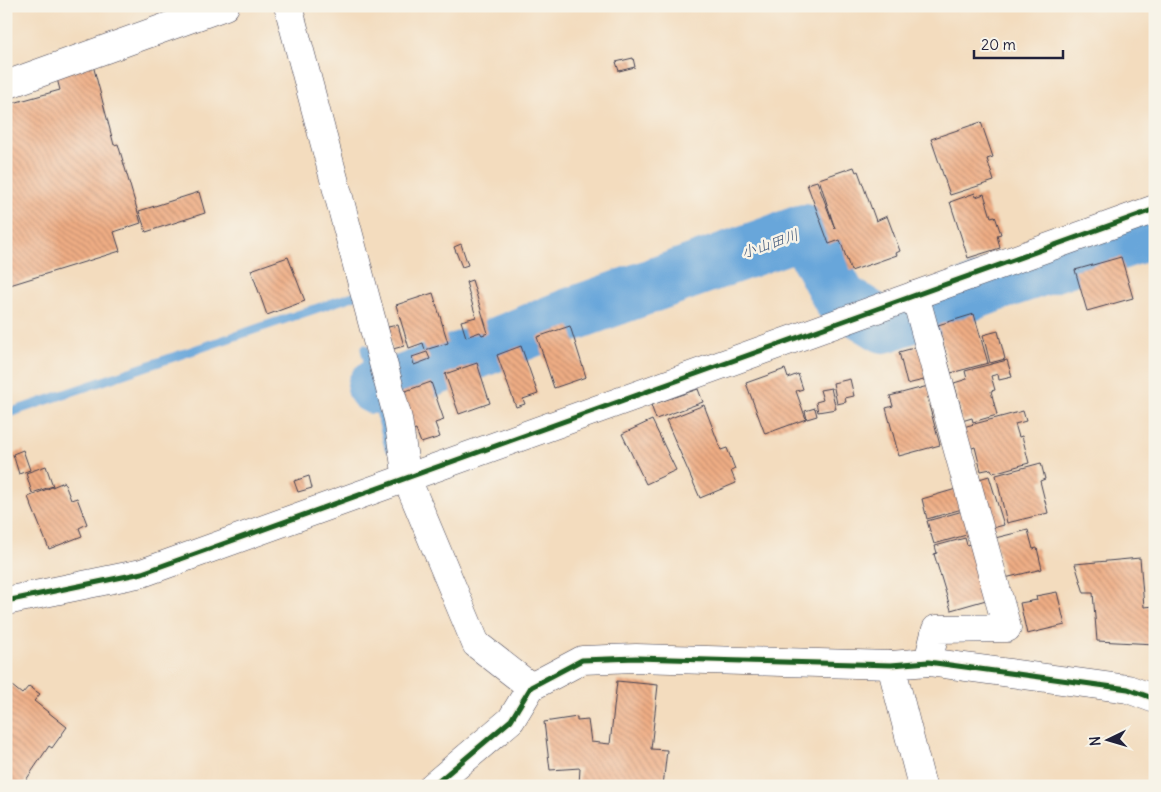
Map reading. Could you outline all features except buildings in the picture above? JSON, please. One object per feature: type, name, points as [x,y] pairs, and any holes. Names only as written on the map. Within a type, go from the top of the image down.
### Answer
[{"type":"street","points":[[6,85],[225,6]]},
{"type":"street","points":[[288,6],[398,419],[407,479],[476,644],[531,687]]},
{"type":"street","points":[[6,601],[142,573],[1155,209]]},
{"type":"street","points":[[915,295],[1007,628],[936,629],[928,662]]},
{"type":"street","points":[[433,786],[511,720],[531,687],[582,660],[636,658],[891,665],[928,662],[1128,689],[1155,699]]},
{"type":"street","points":[[891,665],[922,786]]},
{"type":"waterway","name":"小山田川","points":[[374,387],[405,381],[567,316],[804,231],[840,299],[884,326],[998,284],[1155,231]]},
{"type":"waterway","points":[[6,414],[353,296]]},
{"type":"waterway","points":[[365,349],[389,448]]},
{"type":"cycle path","points":[[6,601],[142,573],[1155,209]]},
{"type":"cycle path","points":[[433,786],[511,720],[531,687],[582,660],[636,658],[891,665],[928,662],[1128,689],[1155,699]]}]
